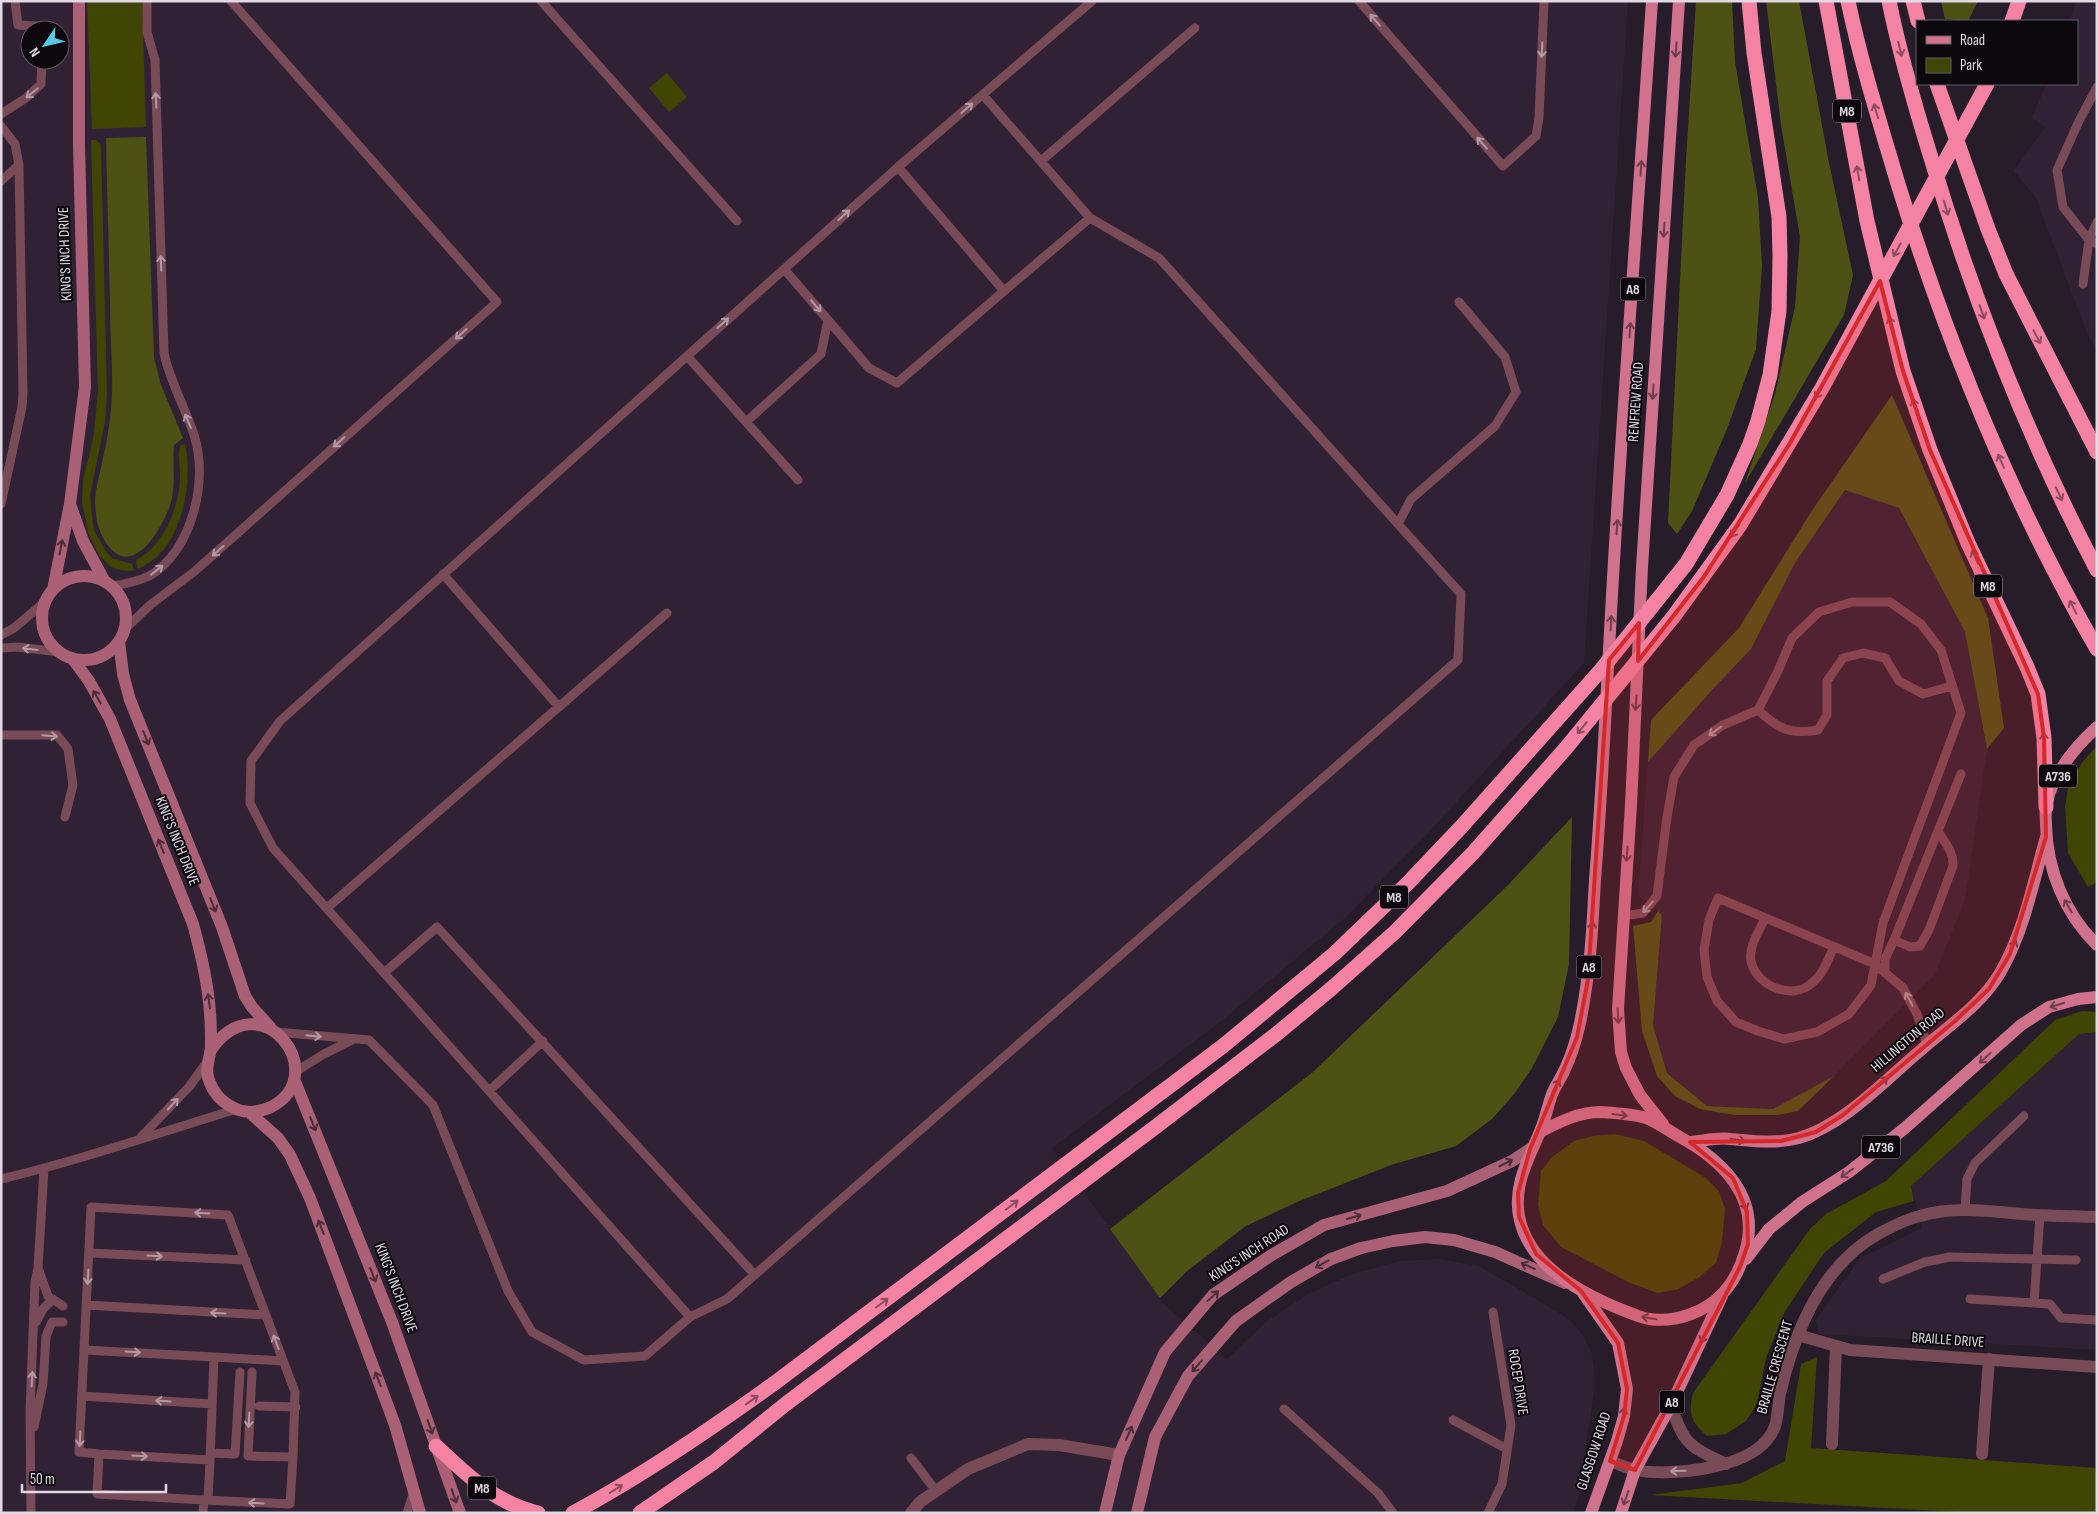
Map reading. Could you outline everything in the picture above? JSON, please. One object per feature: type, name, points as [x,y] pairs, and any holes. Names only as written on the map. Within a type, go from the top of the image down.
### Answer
[{"type":"highway","name":"M8","points":[[574,1513],[628,1482],[768,1388],[1223,1046],[1309,976],[1407,884],[1463,825],[1601,670],[1686,564],[1727,495],[1750,444],[1770,374],[1779,311],[1780,256],[1778,217],[1755,61],[1749,1]]},
{"type":"highway","name":"M8","points":[[1826,1],[1867,221],[1903,371],[1930,450],[1968,543],[2038,694],[2044,738],[2046,807]]},
{"type":"highway","name":"M8","points":[[1848,1],[1871,96],[1918,249],[1940,310],[1977,406],[2013,488],[2058,580],[2097,649]]},
{"type":"highway","points":[[1888,1],[1922,128],[1951,224],[1966,266],[2016,401],[2097,570]]},
{"type":"highway","points":[[1913,1],[1918,20]]},
{"type":"highway","points":[[2012,20],[2019,1]]},
{"type":"highway","name":"M8","points":[[640,1513],[714,1462],[787,1403],[1258,1048],[1332,988],[1395,932],[1474,853],[1566,748],[1674,616],[1740,525],[1822,388],[1986,85]]},
{"type":"highway","points":[[1939,89],[1988,229],[2027,317],[2097,452]]},
{"type":"highway","points":[[2069,396],[2097,435]]},
{"type":"highway","name":"M8","points":[[436,1446],[484,1489],[520,1509],[538,1513]]},
{"type":"main road","name":"RENFREW ROAD","points":[[1540,1132],[1551,1096],[1566,1068],[1577,1037],[1588,979],[1602,794],[1613,576],[1652,1]]},
{"type":"main road","name":"RENFREW ROAD","points":[[1623,916],[1631,805],[1642,567],[1679,1]]},
{"type":"main road","name":"A736","points":[[2097,727],[2075,749],[2064,764],[2054,782],[2046,807],[2048,855],[2058,887],[2069,910],[2097,945]]},
{"type":"main road","name":"HILLINGTON ROAD","points":[[1689,1142],[1729,1138],[1749,1142],[1781,1141],[1816,1132],[1843,1115],[1975,1004],[1999,975],[2019,934],[2046,837]]},
{"type":"main road","name":"A8","points":[[1623,916],[1618,1009],[1621,1052],[1636,1088],[1668,1130]]},
{"type":"main road","name":"A736","points":[[1740,1267],[1769,1229],[1802,1202],[1849,1172],[1905,1128],[2021,1025],[2049,1007],[2078,999],[2097,997]]},
{"type":"main road","points":[[1600,1112],[1643,1117],[1689,1142],[1720,1163],[1733,1178],[1741,1196],[1747,1212],[1749,1230],[1748,1244],[1740,1267],[1724,1292],[1706,1306],[1691,1314],[1678,1318],[1646,1318],[1577,1288],[1536,1254],[1525,1235],[1519,1217],[1518,1194],[1530,1149],[1540,1132],[1563,1120],[1600,1112]]},
{"type":"main road","name":"GLASGOW ROAD","points":[[1577,1288],[1618,1343],[1627,1389],[1624,1416],[1591,1513]]},
{"type":"main road","name":"A8","points":[[1621,1513],[1635,1470],[1671,1405],[1724,1292]]},
{"type":"street","name":"KING'S INCH DRIVE","points":[[70,504],[83,540],[109,584],[123,602],[126,615],[125,629],[119,641],[110,651],[98,658],[85,660],[72,658],[59,652],[50,643],[44,630],[42,616],[45,602],[52,590],[70,504],[85,388],[79,145],[79,1]]},
{"type":"street","name":"KING'S INCH DRIVE","points":[[52,590],[64,581],[78,576],[92,577],[109,584]]},
{"type":"street","name":"KING'S INCH DRIVE","points":[[119,641],[123,674],[130,700],[222,927],[245,996],[252,1007],[283,1038],[291,1050],[294,1076],[392,1322],[460,1513]]},
{"type":"street","name":"KING'S INCH DRIVE","points":[[72,658],[110,719],[193,924],[202,957],[210,1012],[208,1076],[213,1090],[222,1101],[243,1111],[278,1138],[290,1155],[303,1181],[395,1425],[415,1489],[420,1513]]},
{"type":"street","points":[[209,1056],[220,1036],[231,1028],[244,1024],[258,1024],[274,1030]]},
{"type":"street","points":[[243,1111],[264,1110],[277,1103],[288,1092],[294,1076]]},
{"type":"street","name":"KING'S INCH ROAD","points":[[1105,1513],[1119,1455],[1165,1352],[1213,1295],[1270,1256],[1324,1226],[1447,1191],[1512,1161],[1530,1149]]},
{"type":"street","name":"BRAILLE CRESCENT","points":[[1610,1461],[1635,1470],[1692,1471],[1726,1464],[1755,1451],[1767,1440],[1774,1429],[1778,1417],[1780,1395],[1798,1335],[1809,1308],[1840,1266],[1862,1244],[1878,1234],[1919,1216],[1965,1210],[2097,1218]]},
{"type":"street","points":[[1137,1513],[1155,1437],[1188,1376],[1236,1321],[1291,1282],[1331,1259],[1360,1248],[1393,1241],[1425,1237],[1454,1240],[1495,1252],[1577,1288]]},
{"type":"street","name":"BRAILLE DRIVE","points":[[1798,1335],[1850,1350],[2097,1367]]},
{"type":"street","points":[[1832,1444],[1836,1346]]},
{"type":"street","points":[[1982,1454],[1989,1359]]},
{"type":"street","points":[[1671,1405],[1677,1424],[1688,1444],[1726,1464]]},
{"type":"street","points":[[911,1513],[920,1502],[968,1469],[1028,1444],[1059,1445],[1119,1455]]},
{"type":"lane","points":[[15,1],[18,25],[20,25]]},
{"type":"lane","points":[[109,584],[139,581],[157,570],[170,558],[188,525],[196,503],[200,480],[198,453],[194,436],[175,390],[164,353],[154,60],[148,32],[147,1]]},
{"type":"lane","points":[[125,629],[150,605],[195,571],[497,302],[230,1]]},
{"type":"lane","points":[[540,1],[736,221]]},
{"type":"lane","points":[[690,1317],[274,848],[250,803],[251,761],[280,721],[898,167],[1092,1]]},
{"type":"lane","points":[[1359,1],[1502,166],[1536,136],[1539,118],[1544,1]]},
{"type":"lane","points":[[1041,161],[1195,28]]},
{"type":"lane","points":[[1,114],[26,98],[41,84],[42,70]]},
{"type":"lane","points":[[2093,242],[2063,207],[2057,170],[2078,121],[2097,87]]},
{"type":"lane","points":[[274,1030],[352,1040],[369,1040],[433,1105],[508,1291],[532,1332],[584,1360],[645,1356],[690,1317],[727,1298],[755,1275],[1458,660],[1461,594],[1159,258],[1090,218],[983,95]]},
{"type":"lane","points":[[1,126],[15,144],[19,165],[22,407],[1,504]]},
{"type":"lane","points":[[1,181],[19,165]]},
{"type":"lane","points":[[898,167],[1004,292]]},
{"type":"lane","points":[[784,269],[869,368],[897,383],[1090,218]]},
{"type":"lane","points":[[2083,284],[2097,222]]},
{"type":"lane","points":[[1398,524],[1411,499],[1495,426],[1516,392],[1505,357],[1459,302]]},
{"type":"lane","points":[[746,422],[821,354],[828,320]]},
{"type":"lane","points":[[687,356],[798,480]]},
{"type":"lane","points":[[443,574],[558,707]]},
{"type":"lane","points":[[1,635],[14,628],[45,602]]},
{"type":"lane","points":[[1623,916],[1643,913],[1657,896],[1674,777],[1694,745],[1723,725],[1758,710],[1792,638],[1819,612],[1852,602],[1890,602],[1922,624],[1941,650],[1961,713],[1883,923],[1875,964],[1871,985],[1849,1014],[1817,1032],[1784,1039],[1736,1022],[1717,1001],[1707,977],[1704,950],[1709,920],[1718,898],[1875,964],[1902,988],[1917,1014],[1927,1044]]},
{"type":"lane","points":[[327,908],[667,613]]},
{"type":"lane","points":[[1,648],[17,647],[59,652]]},
{"type":"lane","points":[[1758,710],[1773,724],[1791,731],[1800,734],[1818,730],[1827,715],[1827,681],[1842,658],[1863,653],[1885,658],[1899,681],[1923,694],[1952,686]]},
{"type":"lane","points":[[1,735],[57,735],[68,748],[73,785],[65,817]]},
{"type":"lane","points":[[1885,973],[1885,958],[1961,774]]},
{"type":"lane","points":[[1894,940],[1910,947],[1920,946],[1929,930],[1953,866],[1954,857],[1938,831]]},
{"type":"lane","points":[[1765,918],[1752,946],[1750,959],[1754,971],[1764,983],[1778,989],[1795,991],[1812,984],[1822,971],[1834,947]]},
{"type":"lane","points":[[384,973],[437,927],[755,1275]]},
{"type":"lane","points":[[294,1076],[324,1054],[352,1040]]},
{"type":"lane","points":[[489,1091],[543,1041]]},
{"type":"lane","points":[[139,1139],[184,1093],[209,1056]]},
{"type":"lane","points":[[1,1179],[44,1169],[139,1139],[243,1111]]},
{"type":"lane","points":[[1965,1210],[1967,1179],[1975,1163],[2024,1116]]},
{"type":"lane","points":[[31,1513],[30,1446],[35,1282],[38,1268],[44,1169]]},
{"type":"lane","points":[[99,1454],[97,1494],[290,1504],[296,1407],[295,1392],[228,1215],[91,1207],[79,1452],[210,1456],[235,1454],[240,1372]]},
{"type":"lane","points":[[2034,1302],[2040,1215]]},
{"type":"lane","points":[[89,1253],[246,1260]]},
{"type":"lane","points":[[1883,1279],[1925,1262],[1950,1257],[2037,1257],[2076,1260]]},
{"type":"lane","points":[[38,1268],[48,1296],[63,1306]]},
{"type":"lane","points":[[35,1324],[43,1309],[53,1299]]},
{"type":"lane","points":[[1970,1299],[2050,1304],[2061,1318],[2097,1320]]},
{"type":"lane","points":[[86,1305],[266,1315]]},
{"type":"lane","name":"ROCEP DRIVE","points":[[1488,1513],[1502,1484],[1511,1424],[1493,1312]]},
{"type":"lane","points":[[30,1446],[43,1384],[46,1336],[52,1322],[63,1322]]},
{"type":"lane","points":[[84,1350],[283,1361]]},
{"type":"lane","points":[[203,1513],[210,1456],[214,1357]]},
{"type":"lane","points":[[252,1372],[248,1456],[293,1457]]},
{"type":"lane","points":[[82,1396],[212,1404]]},
{"type":"lane","points":[[259,1406],[296,1407]]},
{"type":"lane","points":[[1284,1409],[1378,1493],[1393,1513]]},
{"type":"lane","points":[[1453,1420],[1507,1449]]},
{"type":"lane","points":[[911,1458],[936,1491]]},
{"type":"lane","points":[[407,1513],[415,1489]]},
{"type":"highlighted area","points":[[1880,281],[1903,371],[1930,450],[2038,694],[2044,738],[2046,837],[2010,954],[1989,989],[1955,1021],[1843,1115],[1816,1132],[1781,1141],[1690,1142],[1733,1178],[1747,1212],[1748,1244],[1740,1267],[1635,1470],[1610,1461],[1624,1416],[1627,1389],[1618,1343],[1581,1291],[1536,1254],[1519,1217],[1518,1193],[1530,1149],[1577,1037],[1588,979],[1609,660],[1639,623],[1638,661],[1703,578],[1790,443]]},
{"type":"shaded area","points":[[1,1],[1628,1],[1584,663],[1430,831],[1346,917],[1219,1023],[1052,1148],[1164,1304],[1227,1359],[1266,1322],[1308,1294],[1355,1273],[1400,1261],[1440,1259],[1479,1266],[1558,1312],[1573,1323],[1584,1337],[1592,1354],[1594,1369],[1595,1386],[1585,1452],[1585,1477],[1573,1513],[1,1513]]},
{"type":"shaded area","points":[[2076,1],[2097,1],[2097,350],[2086,331],[2036,198],[2014,171],[2045,127],[2032,118],[2046,85],[2078,85],[2078,20],[2070,20]]},
{"type":"shaded area","points":[[1845,490],[1899,508],[1965,632],[1987,749],[1965,900],[1935,974],[1834,1076],[1774,1109],[1707,1106],[1667,1072],[1653,1025],[1662,915],[1638,895],[1648,762],[1751,649],[1795,563]]},
{"type":"shaded area","points":[[2097,1032],[2097,1350],[1819,1334],[1816,1320],[1859,1259],[1922,1228],[1911,1186],[2079,1034]]},
{"type":"green space","points":[[87,1],[142,1],[146,127],[92,129]]},
{"type":"green space","points":[[1696,1],[1732,1],[1735,62],[1758,198],[1762,266],[1756,349],[1727,429],[1692,511],[1677,534],[1668,523]]},
{"type":"green space","points":[[1766,1],[1799,1],[1829,163],[1853,275],[1844,315],[1745,483],[1775,394],[1795,307],[1800,237],[1781,125]]},
{"type":"green space","points":[[1941,1],[1978,1],[1968,20],[1945,19]]},
{"type":"green space","points":[[667,73],[687,97],[669,112],[649,88]]},
{"type":"green space","points":[[146,137],[154,357],[161,385],[183,438],[174,445],[173,492],[165,517],[146,546],[138,553],[129,557],[119,555],[105,541],[97,523],[95,506],[97,486],[109,427],[112,395],[106,138]]},
{"type":"green space","points":[[91,140],[96,140],[101,145],[107,394],[105,422],[90,495],[94,530],[105,550],[112,558],[132,564],[134,571],[111,567],[99,555],[88,532],[82,502],[83,480],[93,439],[98,393]]},
{"type":"green space","points":[[1892,395],[1988,618],[2004,728],[1987,749],[1965,632],[1899,508],[1845,490],[1795,563],[1751,649],[1648,762],[1651,720],[1739,628],[1811,512]]},
{"type":"green space","points":[[185,444],[188,478],[181,515],[174,533],[165,548],[153,560],[138,569],[136,560],[154,546],[168,526],[173,514],[179,490],[179,452],[181,445]]},
{"type":"green space","points":[[2097,746],[2097,882],[2088,887],[2068,853],[2065,806],[2069,783],[2084,760]]},
{"type":"green space","points":[[1572,817],[1569,964],[1558,1017],[1532,1068],[1515,1093],[1492,1119],[1456,1146],[1391,1165],[1297,1202],[1246,1226],[1187,1271],[1160,1298],[1110,1229],[1313,1072],[1507,886]]},
{"type":"green space","points":[[1658,911],[1662,915],[1653,1025],[1667,1073],[1707,1106],[1773,1109],[1834,1076],[1798,1111],[1778,1115],[1734,1115],[1700,1109],[1675,1096],[1657,1076],[1642,1031],[1633,926],[1651,922]]},
{"type":"green space","points":[[2082,1011],[2097,1012],[2097,1032],[2079,1034],[1911,1186],[1914,1201],[1876,1212],[1824,1253],[1784,1313],[1766,1358],[1757,1404],[1746,1421],[1726,1434],[1707,1436],[1697,1426],[1692,1417],[1693,1393],[1810,1229],[1826,1214],[1886,1181],[2055,1020]]},
{"type":"green space","points":[[1615,1134],[1644,1141],[1706,1178],[1719,1191],[1725,1209],[1722,1242],[1716,1263],[1698,1278],[1678,1289],[1658,1293],[1630,1283],[1561,1247],[1543,1225],[1538,1205],[1541,1171],[1552,1157],[1574,1141],[1593,1136]]},
{"type":"green space","points":[[1817,1357],[1811,1448],[2097,1468],[2097,1513],[1976,1513],[1650,1495],[1742,1483],[1785,1461],[1801,1364]]}]
